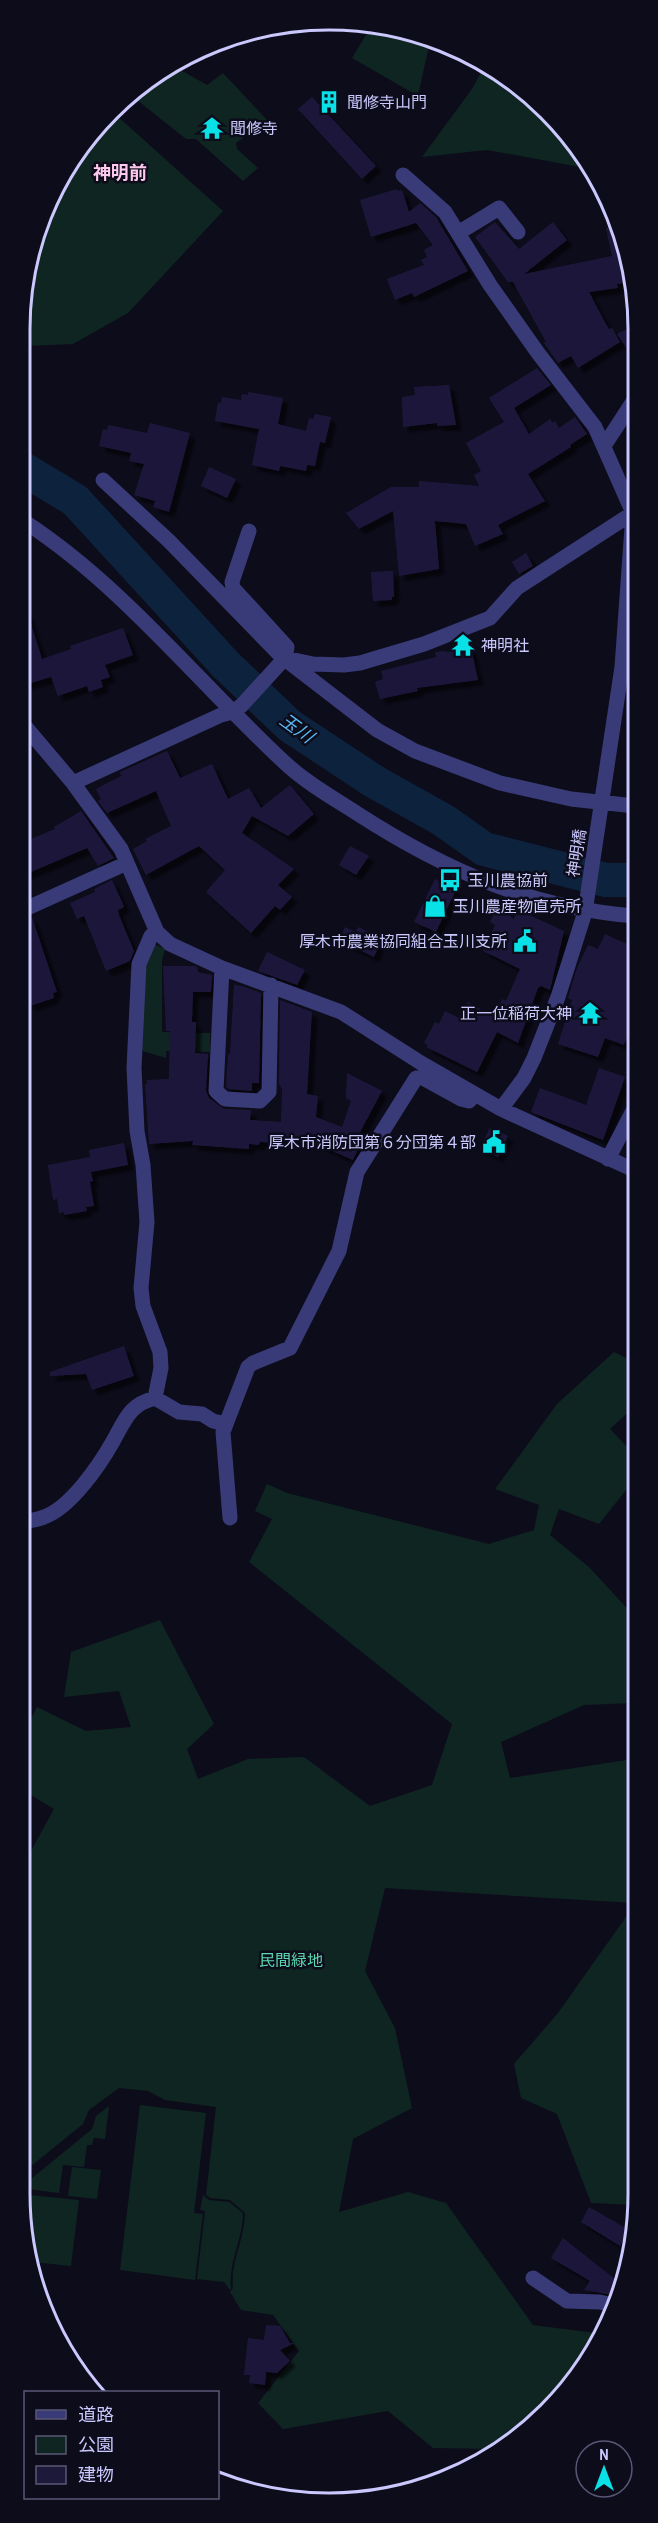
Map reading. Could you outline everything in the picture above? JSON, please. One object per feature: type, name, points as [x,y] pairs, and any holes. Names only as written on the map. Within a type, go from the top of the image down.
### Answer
[{"type":"street","points":[[403,175],[445,212],[490,285],[595,427],[628,500]]},
{"type":"street","points":[[458,233],[495,203],[518,232]]},
{"type":"street","points":[[604,446],[628,409]]},
{"type":"street","points":[[103,480],[162,533],[282,661],[377,730],[415,751],[500,783],[601,807],[628,807]]},
{"type":"street","points":[[282,661],[344,665],[360,663],[424,644],[490,618],[517,588],[628,517]]},
{"type":"street","points":[[30,526],[76,560],[108,588],[238,708],[285,763],[334,799],[379,828],[486,883],[550,904],[586,906],[628,915]]},
{"type":"street","points":[[73,783],[238,708],[282,661],[287,647],[233,588],[232,582],[249,531]]},
{"type":"street","name":"神明橋","points":[[501,1109],[524,1078],[534,1058],[558,997],[586,906],[601,807],[628,672]]},
{"type":"street","points":[[30,732],[102,819],[127,863],[157,932],[170,944],[222,968],[341,1011],[501,1109],[628,1167]]},
{"type":"street","points":[[30,907],[127,863]]},
{"type":"street","points":[[155,1398],[160,1352],[142,1306],[141,1288],[147,1222],[134,1068],[139,964],[151,936],[157,932]]},
{"type":"street","points":[[222,968],[216,1092],[225,1099],[260,1101],[269,1092],[271,984]]},
{"type":"street","points":[[230,1518],[223,1432],[248,1367],[290,1348],[339,1251],[357,1172],[416,1078],[420,1077],[461,1100],[469,1101],[475,1094]]},
{"type":"street","points":[[608,1159],[628,1119]]},
{"type":"street","points":[[30,1520],[43,1518],[65,1504],[112,1444],[130,1410],[142,1401],[155,1398],[179,1412],[202,1414],[213,1421],[226,1424]]},
{"type":"street","points":[[533,2278],[567,2301],[607,2304]]},
{"type":"green space","points":[[367,33],[406,40],[429,47],[418,96],[352,58]]},
{"type":"green space","points":[[180,70],[207,85],[223,73],[267,120],[236,143],[237,149],[258,168],[243,181],[196,139],[186,139],[137,100]]},
{"type":"green space","points":[[481,72],[495,80],[526,104],[554,132],[580,167],[487,150],[422,157],[472,89]]},
{"type":"green space","points":[[119,117],[223,211],[128,313],[73,344],[30,346],[31,309],[36,271],[46,233],[70,179],[92,147]]},
{"type":"green space","points":[[152,943],[165,949],[162,961],[162,1032],[210,1033],[210,1052],[166,1051],[166,1058],[139,1050],[140,986]]},
{"type":"green space","name":"民間緑地","points":[[614,1352],[628,1359],[628,1412],[610,1429],[628,1448],[628,1488],[599,1524],[559,1509],[550,1535],[590,1568],[628,1609],[628,1703],[584,1705],[501,1742],[510,1778],[628,1760],[628,1903],[385,1888],[365,1971],[395,2028],[412,2108],[353,2139],[339,2212],[408,2192],[446,2203],[533,2325],[594,2333],[578,2360],[554,2391],[526,2419],[485,2449],[433,2448],[388,2411],[283,2429],[258,2403],[299,2351],[273,2315],[241,2310],[230,2292],[233,2288],[234,2269],[245,2213],[230,2200],[210,2198],[206,2195],[216,2107],[165,2100],[148,2091],[119,2088],[89,2110],[83,2124],[30,2167],[30,1853],[54,1809],[30,1794],[30,1721],[37,1707],[86,1731],[131,1727],[119,1691],[64,1697],[71,1652],[160,1620],[214,1724],[187,1749],[198,1779],[248,1759],[304,1757],[370,1806],[432,1785],[452,1724],[249,1562],[272,1519],[255,1511],[267,1484],[287,1493],[489,1544],[534,1530],[539,1505],[495,1489],[557,1404]]},
{"type":"green space","points":[[628,1914],[627,2205],[591,2203],[557,2114],[521,2098],[514,2064],[558,2013]]},
{"type":"green space","points":[[140,2105],[206,2113],[194,2213],[203,2214],[195,2280],[120,2270]]},
{"type":"green space","points":[[109,2106],[105,2139],[94,2138],[92,2145],[87,2145],[84,2167],[63,2165],[59,2193],[30,2189],[30,2180],[92,2129],[96,2116]]},
{"type":"green space","points":[[72,2167],[101,2170],[97,2199],[68,2196]]},
{"type":"green space","points":[[30,2195],[79,2200],[71,2266],[38,2263]]},
{"type":"green space","points":[[203,2195],[209,2200],[229,2202],[243,2213],[230,2290],[224,2282],[197,2279],[205,2211],[200,2210]]},
{"type":"building","points":[[312,97],[376,166],[362,179],[298,109]]},
{"type":"building","points":[[397,189],[397,191],[402,190],[409,212],[420,203],[436,217],[468,271],[414,297],[412,293],[395,300],[387,279],[424,265],[421,260],[427,257],[424,250],[433,245],[416,223],[371,237],[360,200]]},
{"type":"building","points":[[495,222],[519,249],[553,222],[567,240],[524,274],[612,256],[606,228],[610,227],[618,252],[624,283],[617,284],[618,288],[589,292],[607,326],[609,329],[612,328],[620,342],[578,368],[571,356],[558,363],[544,343],[546,342],[513,282],[508,282],[475,237]]},
{"type":"building","points":[[628,329],[628,350],[617,334]]},
{"type":"building","points":[[537,368],[551,385],[514,408],[529,434],[550,419],[553,423],[555,421],[559,428],[575,417],[587,434],[528,474],[545,501],[498,525],[503,534],[475,546],[466,524],[435,521],[439,569],[399,576],[393,511],[359,529],[346,513],[391,487],[419,487],[419,481],[479,486],[474,475],[481,471],[466,443],[504,422],[489,398]]},
{"type":"building","points":[[449,385],[456,425],[437,426],[437,423],[403,427],[402,397],[415,395],[414,387]]},
{"type":"building","points":[[248,392],[283,398],[278,424],[306,431],[309,418],[313,419],[315,414],[331,417],[325,443],[320,442],[315,466],[307,465],[306,471],[280,466],[279,471],[252,465],[259,429],[215,421],[218,402],[221,403],[222,397],[241,400],[242,394],[248,395]]},
{"type":"building","points":[[150,423],[190,433],[169,512],[153,507],[155,501],[134,495],[144,464],[129,461],[131,453],[99,446],[103,429],[107,430],[108,425],[147,433]]},
{"type":"building","points":[[209,467],[236,479],[227,498],[201,486]]},
{"type":"building","points":[[526,553],[533,566],[519,574],[512,562]]},
{"type":"building","points":[[393,571],[394,597],[392,600],[373,601],[371,572]]},
{"type":"building","points":[[30,620],[42,659],[71,649],[70,646],[123,628],[133,655],[105,665],[110,677],[101,680],[103,687],[89,692],[87,686],[58,696],[51,677],[30,683]]},
{"type":"building","points":[[471,648],[478,680],[417,688],[418,691],[380,699],[375,682],[383,679],[381,671],[436,657],[435,652]]},
{"type":"building","points":[[167,751],[180,778],[212,764],[228,799],[249,788],[261,808],[290,785],[314,814],[288,836],[252,816],[242,833],[294,869],[278,885],[292,897],[280,910],[275,906],[251,933],[206,892],[225,870],[199,846],[146,875],[133,849],[147,841],[145,839],[171,826],[156,791],[107,813],[98,801],[101,799],[96,789],[121,776],[120,772]]},
{"type":"building","points":[[81,811],[114,858],[98,866],[87,848],[30,872],[30,839],[55,829],[54,827]]},
{"type":"building","points":[[350,846],[369,856],[356,875],[339,865]]},
{"type":"building","name":"玉川農産物直売所","points":[[435,879],[456,890],[436,932],[414,922]]},
{"type":"building","points":[[112,880],[124,907],[118,910],[119,915],[134,951],[130,961],[106,971],[84,916],[77,919],[70,903],[95,892],[94,889]]},
{"type":"building","points":[[499,903],[514,920],[516,909],[564,931],[550,990],[541,986],[538,988],[518,1043],[497,1032],[477,1072],[426,1047],[428,1045],[424,1043],[435,1022],[439,1024],[445,1011],[459,1018],[468,1002],[495,1017],[502,999],[506,1001],[520,969],[483,951],[495,925],[490,922]]},
{"type":"building","points":[[32,917],[57,992],[53,993],[54,998],[30,1006],[30,918]]},
{"type":"building","points":[[345,927],[356,932],[358,927],[382,938],[374,957],[339,940]]},
{"type":"building","points":[[605,934],[628,945],[628,1035],[624,1045],[605,1038],[598,1057],[558,1044],[572,1000],[568,998],[577,968],[588,945],[598,949]]},
{"type":"building","points":[[267,952],[305,970],[297,985],[258,971]]},
{"type":"building","points":[[163,966],[195,966],[198,972],[212,975],[211,992],[193,992],[192,1022],[196,1022],[195,1053],[208,1054],[206,1091],[209,1098],[224,1109],[251,1110],[250,1120],[281,1122],[280,1000],[312,1012],[307,1094],[318,1096],[316,1117],[342,1127],[351,1101],[346,1098],[347,1073],[382,1091],[359,1134],[364,1136],[353,1160],[309,1141],[276,1139],[276,1143],[249,1144],[249,1149],[192,1145],[193,1141],[149,1144],[145,1084],[147,1080],[169,1079],[170,1031],[166,1031]]},
{"type":"building","points":[[234,985],[261,993],[259,1083],[252,1083],[252,1091],[226,1087]]},
{"type":"building","points":[[599,1068],[625,1077],[603,1140],[531,1112],[540,1088],[586,1105]]},
{"type":"building","name":"厚木市消防団第６分団第４部","points":[[490,1127],[508,1136],[498,1157],[480,1149]]},
{"type":"building","points":[[124,1143],[128,1165],[91,1172],[93,1181],[90,1182],[94,1206],[86,1207],[87,1211],[64,1215],[64,1212],[59,1213],[57,1199],[53,1200],[48,1165],[90,1157],[89,1150]]},
{"type":"building","points":[[124,1346],[134,1376],[92,1390],[86,1374],[50,1376],[50,1372]]},
{"type":"building","points":[[589,2207],[626,2228],[624,2239],[620,2246],[581,2222]]},
{"type":"building","points":[[563,2238],[615,2279],[610,2295],[584,2290],[590,2281],[551,2258]]},
{"type":"building","points":[[266,2325],[280,2326],[290,2343],[294,2343],[280,2350],[290,2361],[277,2373],[266,2372],[265,2385],[249,2383],[250,2375],[244,2375],[248,2338],[264,2340]]},
{"type":"waterway","name":"玉川","points":[[30,473],[75,500],[226,665],[290,726],[375,782],[443,820],[484,849],[606,880],[628,880]]},
{"type":"place","name":"聞修寺山門","points":[[329,102]]},
{"type":"place","name":"聞修寺","points":[[212,128]]},
{"type":"place","name":"神明社","points":[[463,645]]},
{"type":"place","name":"玉川農協前","points":[[450,880]]},
{"type":"place","name":"玉川農産物直売所","points":[[435,906]]},
{"type":"place","name":"厚木市農業協同組合玉川支所","points":[[525,941]]},
{"type":"place","name":"正一位稲荷大神","points":[[590,1013]]},
{"type":"place","name":"厚木市消防団第６分団第４部","points":[[494,1142]]},
{"type":"district","name":"神明前","points":[[120,172]]}]
